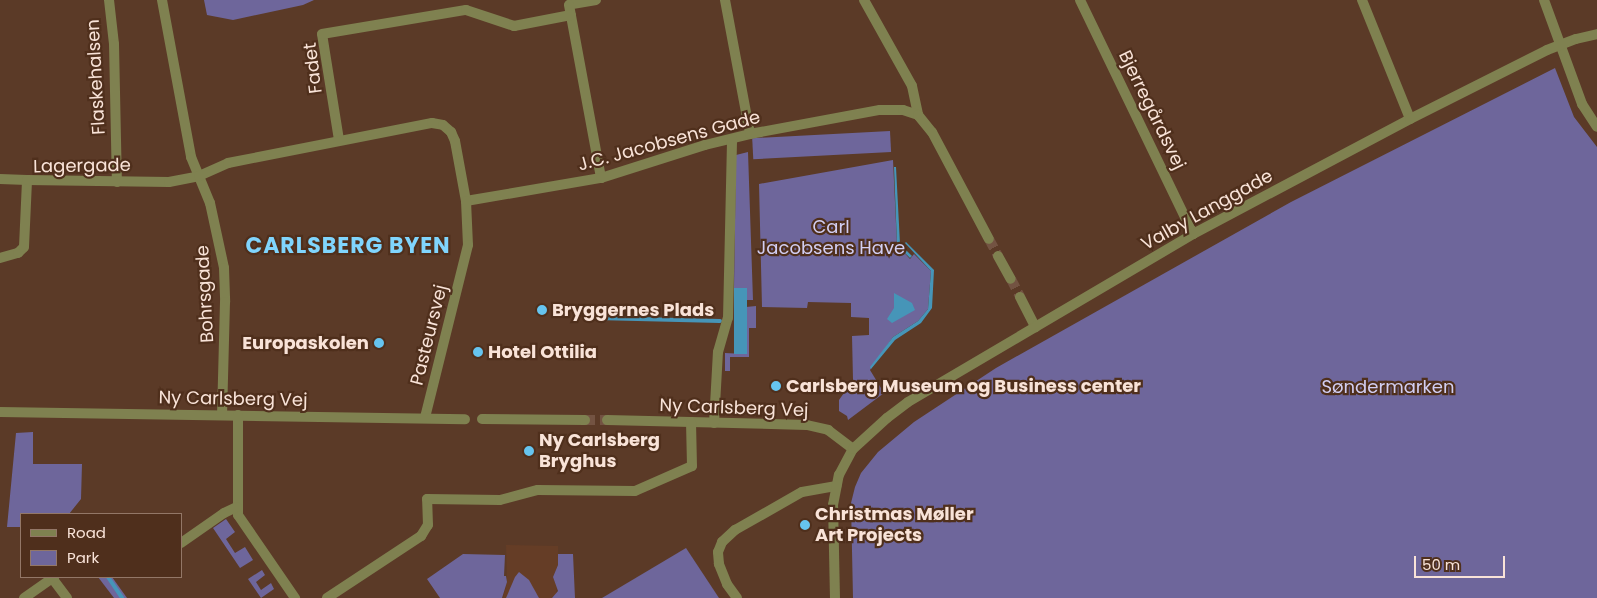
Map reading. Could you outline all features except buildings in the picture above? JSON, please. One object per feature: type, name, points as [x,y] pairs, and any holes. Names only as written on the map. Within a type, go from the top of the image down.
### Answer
[{"type":"street","name":"Flaskehalsen","points":[[109,0],[114,44],[117,182]]},
{"type":"street","name":"Bohrsgade","points":[[162,0],[190,157],[199,176],[218,232],[224,268],[226,302],[222,414]]},
{"type":"street","name":"Fadet","points":[[340,140],[322,34],[466,10],[514,26],[570,10],[596,0]]},
{"type":"street","points":[[726,0],[750,134]]},
{"type":"street","points":[[864,0],[912,86],[918,115],[932,132],[989,238]]},
{"type":"street","name":"Bjerregårdsvej","points":[[1080,0],[1194,234]]},
{"type":"street","points":[[1362,0],[1410,119]]},
{"type":"street","points":[[1544,0],[1582,104],[1597,127]]},
{"type":"street","points":[[570,10],[601,178]]},
{"type":"street","name":"Valby Langgade","points":[[835,598],[833,505],[836,486],[844,464],[853,449],[875,427],[908,402],[1194,234],[1410,119],[1561,45],[1597,34]]},
{"type":"street","name":"J.C. Jacobsens Gade","points":[[466,201],[601,178],[750,134],[880,110],[904,110],[918,115]]},
{"type":"street","name":"Pasteursvej","points":[[340,140],[432,123],[443,125],[451,132],[455,141],[466,201],[468,245],[426,418]]},
{"type":"street","points":[[714,423],[718,352],[728,318],[732,139]]},
{"type":"street","name":"Lagergade","points":[[0,258],[18,253],[24,247],[26,180],[169,182],[199,176],[228,163],[340,140]]},
{"type":"street","points":[[0,179],[26,180]]},
{"type":"street","points":[[998,256],[1011,279]]},
{"type":"street","points":[[1020,297],[1036,327]]},
{"type":"street","name":"Ny Carlsberg Vej","points":[[0,412],[465,419]]},
{"type":"street","points":[[238,415],[238,515],[295,598]]},
{"type":"street","points":[[482,419],[584,420]]},
{"type":"street","name":"Ny Carlsberg Vej","points":[[607,420],[818,427],[832,433],[853,449]]},
{"type":"street","points":[[327,598],[422,536],[428,525],[427,499],[500,500],[538,490],[635,491],[692,466],[692,422]]},
{"type":"street","points":[[737,598],[727,584],[719,564],[718,552],[722,542],[735,530],[802,492],[836,486]]},
{"type":"street","points":[[182,542],[224,513],[237,507]]},
{"type":"street","points":[[24,598],[52,578]]},
{"type":"street","points":[[54,578],[67,598]]},
{"type":"shaded area","points":[[506,545],[558,546],[558,565],[553,577],[557,586],[556,595],[552,598],[503,598],[507,582]]},
{"type":"green space","points":[[204,0],[314,0],[303,5],[233,20],[207,15]]},
{"type":"green space","name":"Søndermarken","points":[[1555,68],[1574,117],[1597,147],[1597,598],[853,598],[851,503],[855,487],[861,473],[878,452],[914,422],[996,368],[1291,202]]},
{"type":"green space","points":[[890,131],[891,152],[753,159],[752,138]]},
{"type":"green space","points":[[748,152],[753,300],[746,300],[746,288],[734,288],[736,155]]},
{"type":"green space","name":"Carl Jacobsens Have","points":[[893,160],[897,245],[910,259],[914,254],[931,271],[928,309],[918,321],[893,337],[870,370],[884,393],[848,420],[847,416],[839,411],[839,400],[853,380],[852,336],[869,335],[869,318],[851,317],[851,303],[808,302],[807,308],[762,307],[759,184]]},
{"type":"green space","points":[[756,306],[756,328],[749,328],[749,357],[730,357],[730,371],[725,371],[725,353],[745,354],[746,307]]},
{"type":"green space","points":[[33,432],[33,464],[82,464],[81,499],[70,513],[20,513],[20,527],[7,527],[16,433]]},
{"type":"green space","points":[[226,519],[235,532],[226,539],[235,553],[245,547],[253,560],[240,568],[213,528]]},
{"type":"green space","points":[[686,548],[719,598],[602,598]]},
{"type":"green space","points":[[463,554],[505,555],[504,576],[506,576],[507,582],[502,598],[440,598],[427,579]]},
{"type":"green space","points":[[558,554],[573,554],[575,598],[552,598],[558,591],[553,577],[558,565]]},
{"type":"green space","points":[[262,570],[265,575],[256,582],[261,590],[271,583],[274,589],[261,598],[248,579]]},
{"type":"green space","points":[[519,572],[529,580],[539,598],[506,598]]},
{"type":"green space","points":[[99,578],[113,578],[127,598],[114,598]]},
{"type":"water","points":[[894,167],[896,167],[900,244],[912,256],[910,258],[897,245]]},
{"type":"water","points":[[906,242],[934,270],[932,308],[921,323],[895,340],[871,369],[870,367],[893,337],[918,321],[928,309],[931,271]]},
{"type":"water","points":[[734,288],[747,288],[747,354],[734,354]]},
{"type":"water","points":[[894,293],[912,303],[915,310],[892,323],[887,319],[894,308]]},
{"type":"waterway","points":[[596,318],[720,321]]},
{"type":"waterway","points":[[109,578],[122,598]]},
{"type":"tunnel","points":[[989,239],[998,256]]},
{"type":"tunnel","points":[[1011,279],[1020,297]]},
{"type":"tunnel","points":[[585,420],[607,420]]},
{"type":"place","name":"Bryggernes Plads","points":[[542,310]]},
{"type":"place","name":"Europaskolen","points":[[379,343]]},
{"type":"place","name":"Hotel Ottilia","points":[[478,352]]},
{"type":"place","name":"Carlsberg Museum og Business center","points":[[776,386]]},
{"type":"place","name":"Ny Carlsberg Bryghus","points":[[529,451]]},
{"type":"place","name":"Christmas Møller Art Projects","points":[[805,525]]},
{"type":"district","name":"CARLSBERG BYEN","points":[[348,246]]}]
